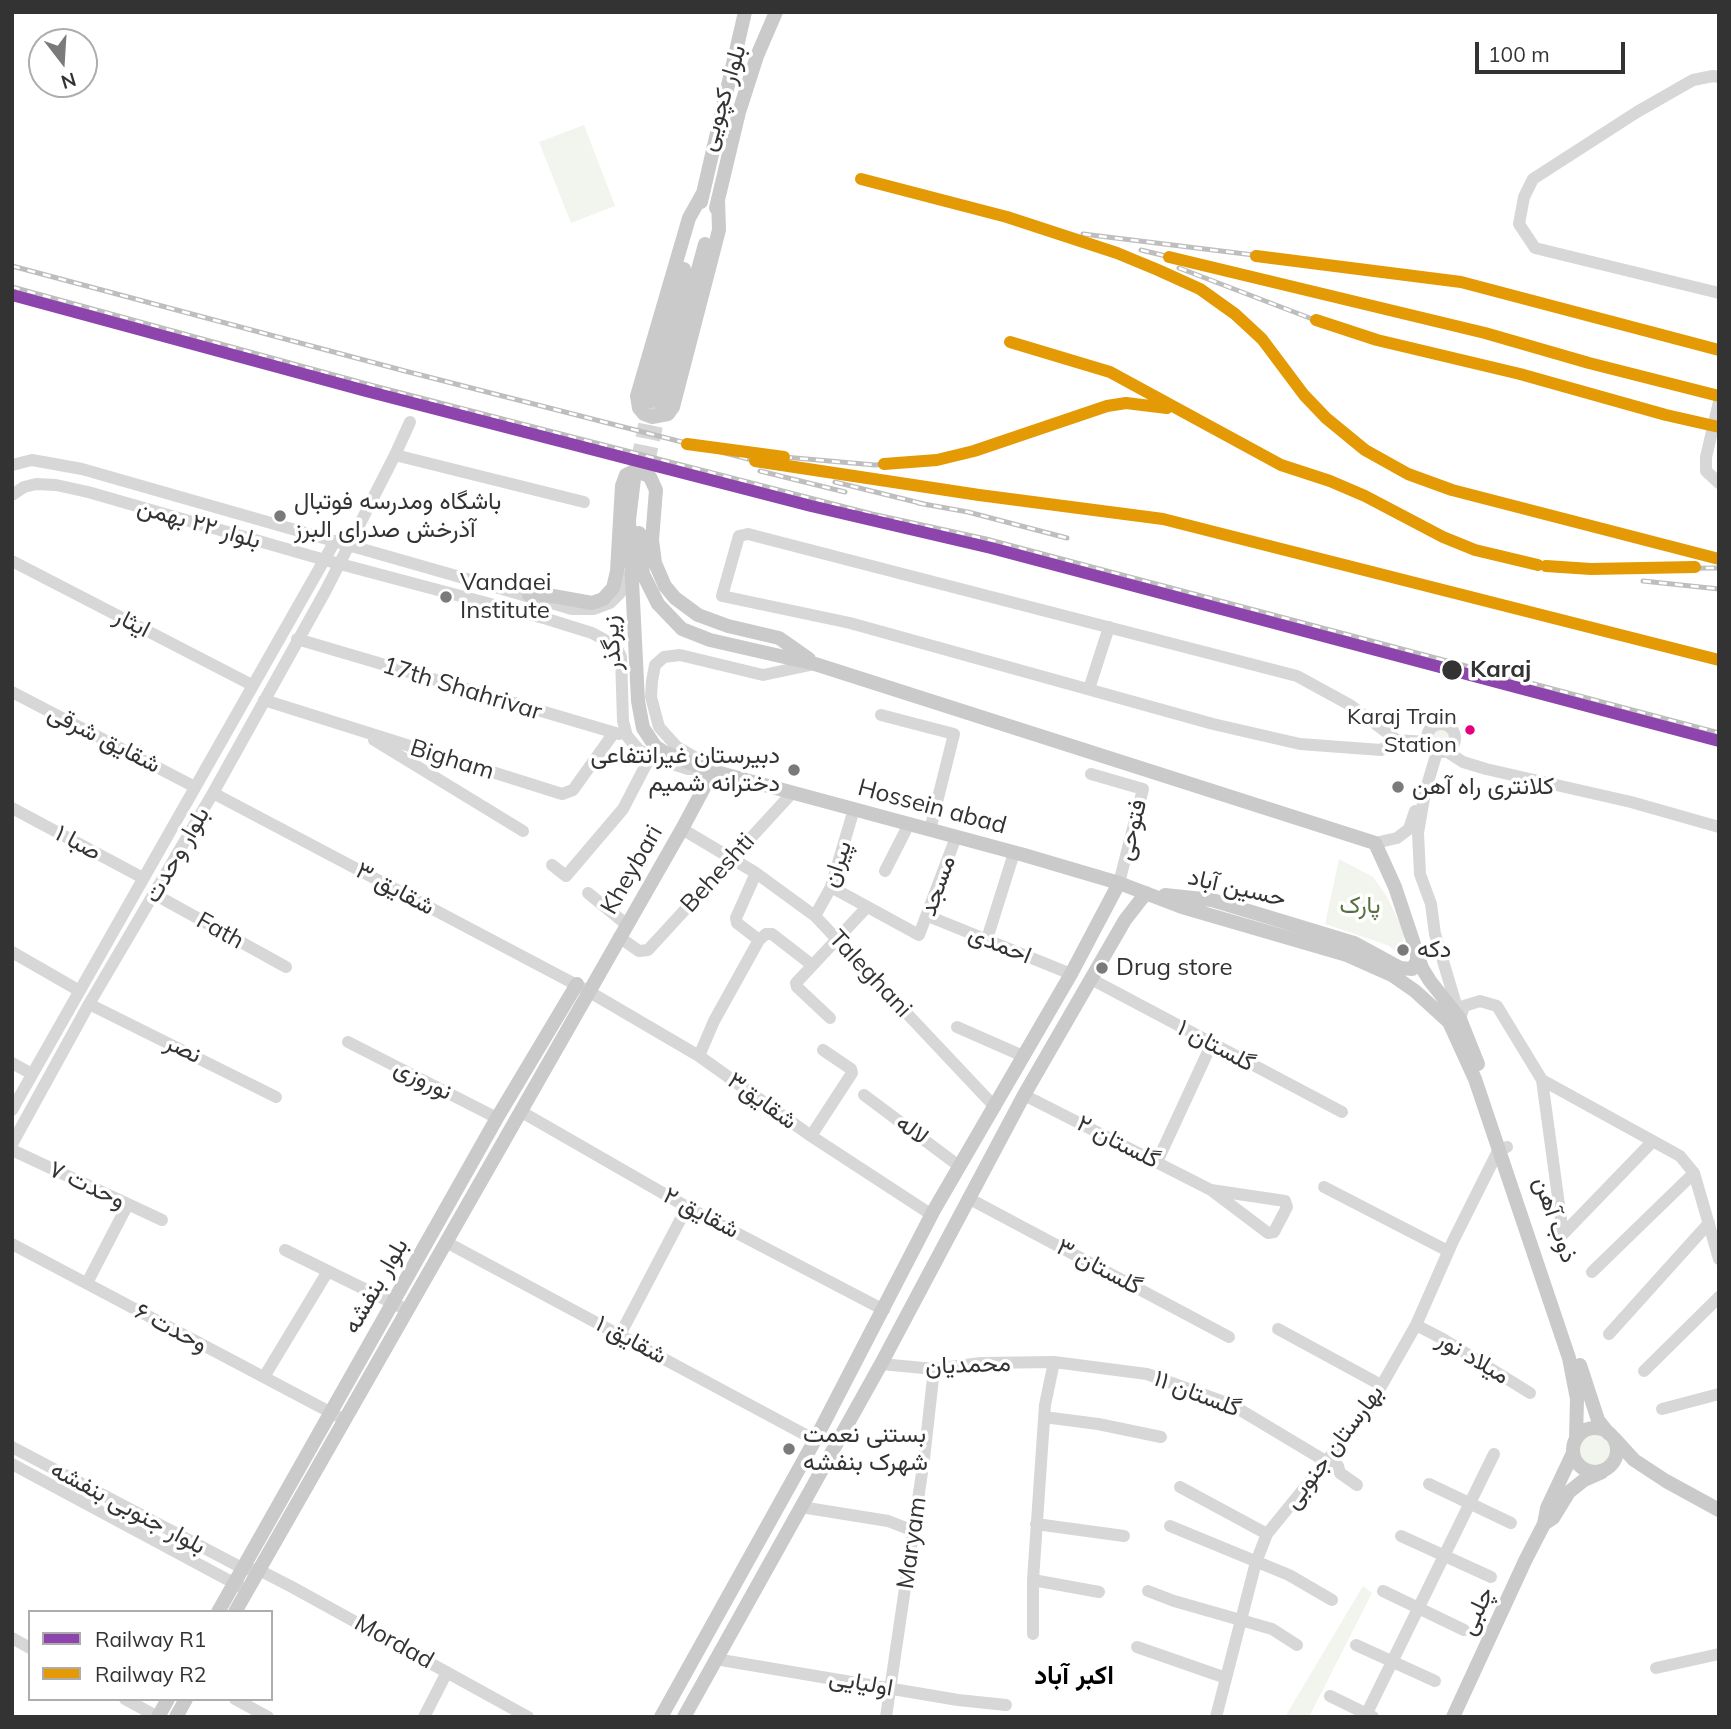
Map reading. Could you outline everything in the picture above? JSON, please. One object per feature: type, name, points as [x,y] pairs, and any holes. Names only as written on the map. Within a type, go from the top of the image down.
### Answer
[{"type":"main road","name":"بلوار کچویی","points":[[703,193],[746,12]]},
{"type":"main road","name":"بلوار کچویی","points":[[718,199],[757,55],[776,12]]},
{"type":"main road","points":[[703,193],[689,218],[637,396],[639,408],[652,417],[668,414],[673,407],[719,230],[718,199]]},
{"type":"main road","points":[[703,193],[655,403],[718,199]]},
{"type":"main road","points":[[529,595],[592,603],[603,598],[612,588],[617,571],[622,486],[626,475],[641,472],[650,477],[656,490],[652,540],[655,563],[665,586],[675,598],[698,614],[728,626],[779,638],[816,664]]},
{"type":"main road","name":"زیرگذر","points":[[639,480],[629,520],[637,571],[638,701],[643,728],[655,746],[664,752],[713,771]]},
{"type":"main road","points":[[637,571],[658,604],[682,629],[710,640],[816,664],[1375,843],[1395,887],[1422,968],[1455,1020]]},
{"type":"main road","name":"Hossein abad","points":[[713,771],[1014,853],[1146,893]]},
{"type":"main road","name":"Kheybari","points":[[583,987],[622,931],[713,771]]},
{"type":"main road","points":[[662,1717],[815,1440],[959,1166],[1071,974],[1119,883]]},
{"type":"main road","points":[[684,1717],[881,1364],[1024,1095],[1125,920],[1146,893]]},
{"type":"main road","name":"حسین آباد","points":[[1146,893],[1182,907],[1347,954],[1392,975],[1455,1020]]},
{"type":"main road","name":"حسین آباد","points":[[1146,893],[1226,904],[1354,943],[1401,968],[1412,969],[1417,961],[1417,949]]},
{"type":"main road","points":[[1104,909],[1114,907],[1122,912],[1125,920]]},
{"type":"main road","name":"بلوار بنفشه","points":[[220,1610],[259,1570],[393,1303],[497,1118],[542,1058],[583,987]]},
{"type":"main road","name":"ذوب آهن","points":[[1455,1020],[1483,1076],[1569,1358],[1577,1399],[1574,1446]]},
{"type":"main road","name":"بلوار بنفشه","points":[[235,1610],[244,1569],[337,1415],[407,1310],[520,1111],[542,1058]]},
{"type":"main road","name":"ذوب آهن","points":[[1503,1148],[1598,1420],[1634,1460],[1719,1510]]},
{"type":"main road","points":[[944,1194],[952,1207],[966,1202]]},
{"type":"main road","points":[[934,1213],[943,1211],[950,1215],[954,1224]]},
{"type":"main road","points":[[1591,1429],[1598,1429],[1611,1436],[1616,1444],[1616,1458],[1612,1465],[1584,1480],[1569,1492],[1553,1517],[1544,1524],[1547,1508],[1574,1446],[1591,1429]]},
{"type":"main road","points":[[1574,1446],[1574,1459],[1583,1469],[1602,1472]]},
{"type":"main road","points":[[768,1523],[769,1530],[774,1534],[786,1533]]},
{"type":"main road","name":"چلبی","points":[[1453,1717],[1544,1524]]},
{"type":"main road","points":[[754,1550],[766,1548],[771,1559]]},
{"type":"main road","points":[[158,1717],[167,1701]]},
{"type":"main road","points":[[176,1717],[185,1701]]},
{"type":"street","points":[[1719,77],[1693,80],[1533,179],[1524,197],[1519,224],[1535,248],[1719,293]]},
{"type":"street","points":[[1719,402],[1706,457],[1706,471],[1719,483]]},
{"type":"street","name":"بلوار وحدت","points":[[12,1144],[326,590],[410,422]]},
{"type":"street","points":[[395,455],[584,502]]},
{"type":"street","name":"بلوار ۲۲ بهمن","points":[[13,464],[32,460],[53,462],[572,609],[594,610],[610,603],[637,571]]},
{"type":"street","name":"بلوار ۲۲ بهمن","points":[[12,495],[24,487],[36,484],[56,485],[592,633],[616,646],[621,657],[623,721],[628,736]]},
{"type":"street","points":[[1397,740],[1381,750],[1300,744],[1213,724],[850,623],[722,596],[739,536],[748,534],[1297,676],[1350,705],[1397,740],[1436,749],[1486,769],[1631,802],[1719,827]]},
{"type":"street","name":"بلوار وحدت","points":[[12,1110],[335,541]]},
{"type":"street","name":"ایثار","points":[[12,561],[252,685]]},
{"type":"street","points":[[312,584],[322,582],[326,590]]},
{"type":"street","points":[[491,604],[496,586]]},
{"type":"street","points":[[1088,689],[1109,627]]},
{"type":"street","name":"17th Shahrivar","points":[[297,639],[613,734],[628,736]]},
{"type":"street","points":[[713,771],[677,747],[659,727],[651,697],[655,665],[664,657],[680,654],[763,675],[816,664]]},
{"type":"street","name":"شقایق شرقی","points":[[12,692],[195,787]]},
{"type":"street","name":"Bigham","points":[[264,700],[562,794],[573,790],[613,734]]},
{"type":"street","points":[[881,715],[954,734],[930,830]]},
{"type":"street","points":[[357,730],[523,831]]},
{"type":"street","points":[[628,736],[638,749],[650,757],[688,769],[713,771]]},
{"type":"street","points":[[1375,843],[1397,838],[1409,829],[1436,749]]},
{"type":"street","points":[[1436,749],[1418,833],[1420,874],[1430,904],[1455,1020]]},
{"type":"street","points":[[552,865],[566,876],[623,809],[650,757]]},
{"type":"street","name":"فتوحی","points":[[1091,774],[1143,789],[1119,883]]},
{"type":"street","name":"Beheshti","points":[[622,931],[643,952],[648,950],[793,792]]},
{"type":"street","name":"شقایق ۳","points":[[213,793],[583,987]]},
{"type":"street","name":"صبا ۱","points":[[12,808],[143,878]]},
{"type":"street","name":"پیران","points":[[815,916],[831,887],[854,809]]},
{"type":"street","points":[[885,871],[909,824]]},
{"type":"street","name":"Taleghani","points":[[682,829],[756,873],[815,916],[995,1107]]},
{"type":"street","name":"مسجد","points":[[867,906],[919,935],[956,837]]},
{"type":"street","points":[[986,939],[1014,853]]},
{"type":"street","points":[[756,873],[736,920],[759,940]]},
{"type":"street","points":[[830,1018],[796,985],[836,937],[867,906],[831,887]]},
{"type":"street","points":[[588,893],[622,931]]},
{"type":"street","name":"Fath","points":[[154,894],[286,967]]},
{"type":"street","name":"احمدی","points":[[928,916],[1071,974]]},
{"type":"street","points":[[699,1056],[714,1021],[759,940],[766,934],[772,934],[811,965]]},
{"type":"street","points":[[12,953],[78,990]]},
{"type":"street","points":[[91,968],[105,976]]},
{"type":"street","name":"گلستان ۱","points":[[1091,979],[1342,1112]]},
{"type":"street","name":"شقایق۳","points":[[583,987],[699,1056],[811,1136],[934,1213]]},
{"type":"street","points":[[1455,1020],[1464,1006],[1480,1002],[1497,1006],[1542,1080],[1563,1234],[1652,1142]]},
{"type":"street","name":"نصر","points":[[89,1004],[276,1097]]},
{"type":"street","points":[[957,1027],[1023,1056]]},
{"type":"street","name":"نوروزی","points":[[348,1042],[497,1118]]},
{"type":"street","points":[[1157,1161],[1212,1043]]},
{"type":"street","points":[[811,1136],[852,1073],[852,1069],[823,1050]]},
{"type":"street","points":[[12,1063],[32,1074]]},
{"type":"street","points":[[1542,1080],[1680,1156],[1694,1174],[1719,1259]]},
{"type":"street","name":"لاله","points":[[864,1095],[959,1166]]},
{"type":"street","name":"گلستان ۲","points":[[1024,1095],[1211,1190],[1268,1233],[1274,1232],[1287,1207],[1285,1201],[1211,1190]]},
{"type":"street","name":"شقایق ۲","points":[[520,1111],[687,1207],[884,1310]]},
{"type":"street","name":"بهارستان جنوبی","points":[[1216,1717],[1256,1562],[1267,1534],[1367,1410],[1416,1325],[1448,1251],[1503,1148]]},
{"type":"street","name":"وحدت ۷","points":[[12,1150],[162,1220]]},
{"type":"street","points":[[1591,1272],[1694,1174]]},
{"type":"street","points":[[1324,1187],[1448,1251]]},
{"type":"street","name":"گلستان ۳","points":[[966,1202],[1229,1337]]},
{"type":"street","points":[[87,1283],[128,1204]]},
{"type":"street","points":[[621,1334],[687,1207]]},
{"type":"street","points":[[1609,1334],[1709,1223]]},
{"type":"street","name":"شقایق ۱","points":[[446,1242],[815,1440]]},
{"type":"street","name":"وحدت ۶","points":[[12,1244],[337,1415]]},
{"type":"street","points":[[285,1250],[407,1310]]},
{"type":"street","points":[[264,1377],[328,1271]]},
{"type":"street","points":[[1644,1371],[1719,1297]]},
{"type":"street","name":"میلاد نور","points":[[1416,1325],[1530,1392]]},
{"type":"street","points":[[1278,1329],[1381,1385]]},
{"type":"street","points":[[1033,1634],[1033,1580],[1044,1417],[1054,1362]]},
{"type":"street","name":"محمدیان","points":[[881,1364],[934,1369],[981,1363],[1054,1362]]},
{"type":"street","name":"گلستان ۱۱","points":[[1054,1362],[1147,1374],[1232,1405],[1338,1466],[1340,1473],[1357,1485]]},
{"type":"street","name":"Maryam","points":[[887,1717],[934,1369]]},
{"type":"street","points":[[1662,1409],[1719,1394]]},
{"type":"street","points":[[1044,1417],[1098,1424],[1161,1437]]},
{"type":"street","name":"بلوار جنوبی بنفشه","points":[[12,1447],[244,1569]]},
{"type":"street","points":[[1330,1696],[1368,1716],[1494,1454]]},
{"type":"street","name":"بلوار جنوبی بنفشه","points":[[12,1464],[241,1587]]},
{"type":"street","points":[[1429,1484],[1511,1523]]},
{"type":"street","points":[[1180,1487],[1267,1534]]},
{"type":"street","points":[[801,1507],[888,1521],[914,1531]]},
{"type":"street","points":[[1037,1524],[1124,1536]]},
{"type":"street","points":[[1170,1526],[1289,1575],[1332,1600]]},
{"type":"street","points":[[1401,1536],[1491,1577]]},
{"type":"street","points":[[244,1569],[259,1570]]},
{"type":"street","name":"Mordad","points":[[259,1570],[528,1717]]},
{"type":"street","points":[[1033,1580],[1098,1591]]},
{"type":"street","points":[[1147,1591],[1272,1629],[1297,1645]]},
{"type":"street","points":[[1384,1591],[1464,1630]]},
{"type":"street","points":[[12,1638],[28,1647]]},
{"type":"street","points":[[1356,1645],[1435,1681]]},
{"type":"street","points":[[1137,1647],[1226,1678]]},
{"type":"street","points":[[1656,1668],[1719,1654]]},
{"type":"street","name":"اولیایی","points":[[715,1659],[958,1700],[1006,1705]]},
{"type":"street","points":[[424,1717],[447,1672]]},
{"type":"street","points":[[129,1701],[158,1717]]},
{"type":"street","points":[[239,1701],[268,1717]]},
{"type":"green space","points":[[584,125],[615,206],[571,223],[539,142]]},
{"type":"green space","points":[[1441,726],[1450,729],[1453,738],[1450,747],[1441,750],[1432,747],[1429,738],[1432,729]]},
{"type":"green space","name":"پارک","points":[[1339,859],[1373,877],[1386,895],[1405,934],[1400,954],[1387,945],[1325,924]]},
{"type":"green space","points":[[1595,1432],[1608,1438],[1614,1451],[1608,1464],[1595,1470],[1582,1464],[1576,1451],[1582,1438]]},
{"type":"green space","points":[[1363,1586],[1372,1593],[1309,1717],[1285,1717]]},
{"type":"tunnel","points":[[634,479],[650,401]]},
{"type":"tunnel","points":[[644,481],[660,407]]},
{"type":"railway","points":[[861,179],[1007,217],[1117,253],[1200,289],[1235,314],[1262,339],[1304,395],[1326,418],[1365,450],[1408,474],[1452,490],[1719,559]]},
{"type":"railway","points":[[1083,234],[1461,282],[1719,350]]},
{"type":"railway","points":[[1141,250],[1485,333],[1613,369]]},
{"type":"railway","points":[[12,266],[764,463]]},
{"type":"railway","points":[[1179,268],[1328,325],[1377,340],[1520,374]]},
{"type":"railway","points":[[12,287],[374,386],[872,514],[986,539],[1719,733]]},
{"type":"railway","points":[[1010,342],[1110,372],[1281,465],[1365,496],[1443,537],[1475,550],[1538,565]]},
{"type":"railway","points":[[1658,380],[1719,396]]},
{"type":"railway","points":[[1572,388],[1719,427]]},
{"type":"railway","points":[[784,457],[875,465],[937,460],[974,451],[1107,406],[1126,403],[1170,409]]},
{"type":"railway","points":[[755,461],[979,495],[1163,519],[1719,660]]},
{"type":"railway","points":[[760,471],[845,492]]},
{"type":"railway","points":[[835,482],[928,505]]},
{"type":"railway","points":[[918,503],[968,512],[1067,538]]},
{"type":"railway","points":[[1546,566],[1591,569],[1719,568]]},
{"type":"railway","points":[[1643,581],[1719,589]]},
{"type":"rail line","name":"R2","points":[[861,179],[1007,217],[1117,253],[1200,289],[1235,314],[1262,339],[1304,395],[1326,418],[1365,450],[1408,474],[1452,490],[1719,559]]},
{"type":"rail line","name":"R2","points":[[1256,256],[1461,282],[1719,350]]},
{"type":"rail line","name":"R2","points":[[1169,257],[1485,333],[1719,396]]},
{"type":"rail line","name":"R1","points":[[12,295],[366,391],[811,506],[991,548],[1719,741]]},
{"type":"rail line","name":"R2","points":[[1316,320],[1377,340],[1520,374],[1719,427]]},
{"type":"rail line","name":"R2","points":[[1010,342],[1110,372],[1281,465],[1365,496],[1443,537],[1475,550],[1538,565]]},
{"type":"rail line","name":"R2","points":[[884,464],[937,460],[974,451],[1107,406],[1126,403],[1167,408]]},
{"type":"rail line","name":"R2","points":[[687,444],[784,457]]},
{"type":"rail line","name":"R2","points":[[755,461],[979,495],[1163,519],[1719,660]]},
{"type":"rail line","name":"R2","points":[[1546,566],[1591,569],[1695,567]]},
{"type":"place","name":"باشگاه ومدرسه فوتبال آذرخش صدرای البرز","points":[[280,516]]},
{"type":"place","name":"Vandaei Institute","points":[[446,597]]},
{"type":"place","name":"Karaj","points":[[1452,670]]},
{"type":"place","name":"Karaj Train Station","points":[[1470,730]]},
{"type":"place","name":"دبیرستان غیرانتفاعی دخترانه شمیم","points":[[794,770]]},
{"type":"place","name":"کلانتری راه آهن","points":[[1398,787]]},
{"type":"place","name":"دکه","points":[[1403,950]]},
{"type":"place","name":"Drug store","points":[[1102,968]]},
{"type":"place","name":"بستنی نعمت شهرک بنفشه","points":[[789,1449]]},
{"type":"district","name":"اکبر آباد","points":[[1074,1676]]}]
